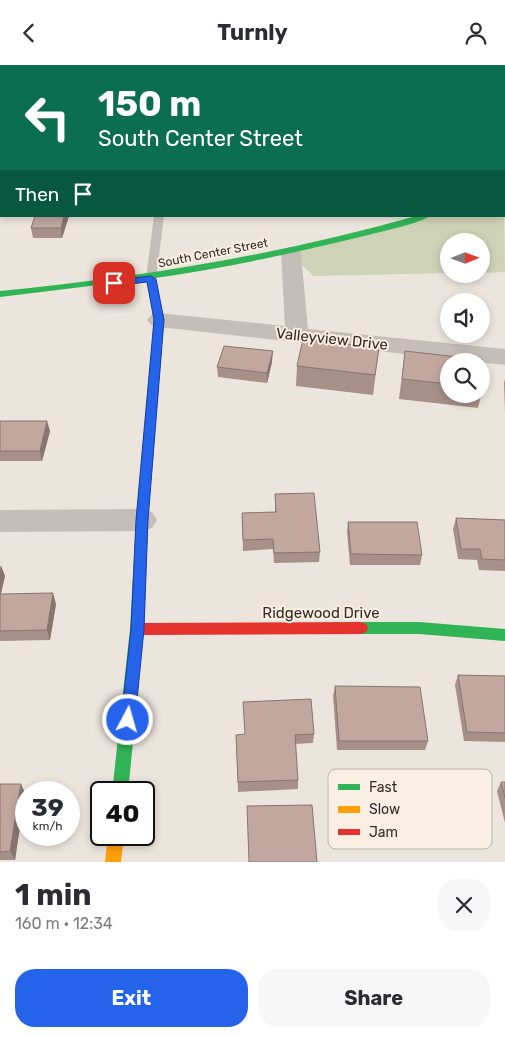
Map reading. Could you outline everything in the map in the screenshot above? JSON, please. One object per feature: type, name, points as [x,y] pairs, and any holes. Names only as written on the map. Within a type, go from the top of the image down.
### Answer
[{"type":"street","name":"South Center Street","points":[[0,294],[151,279],[291,253],[369,234],[423,217]]},
{"type":"street","points":[[291,253],[297,335]]},
{"type":"street","points":[[121,781],[137,629],[142,520],[159,320],[151,279]]},
{"type":"street","name":"Valleyview Drive","points":[[159,320],[505,357]]},
{"type":"street","points":[[0,521],[142,520]]},
{"type":"street","name":"Ridgewood Drive","points":[[137,629],[419,628],[505,635]]},
{"type":"street","points":[[113,862],[115,846]]},
{"type":"lane","points":[[151,279],[159,217]]},
{"type":"green space","points":[[422,217],[504,217],[505,272],[490,273],[490,233],[440,233],[440,273],[313,276],[291,253]]},
{"type":"building","points":[[35,217],[64,217],[61,228],[31,228]]},
{"type":"building","points":[[303,339],[379,348],[375,375],[297,366]]},
{"type":"building","points":[[224,346],[273,351],[267,373],[217,367]]},
{"type":"building","points":[[405,351],[440,355],[440,383],[402,379]]},
{"type":"building","points":[[0,421],[47,421],[40,451],[0,451]]},
{"type":"building","points":[[314,493],[320,552],[274,553],[273,539],[243,540],[242,513],[276,512],[275,494]]},
{"type":"building","points":[[456,518],[505,520],[505,560],[482,559],[480,549],[461,549]]},
{"type":"building","points":[[348,522],[417,522],[422,555],[351,554]]},
{"type":"building","points":[[53,593],[47,630],[0,631],[0,594]]},
{"type":"building","points":[[458,675],[505,676],[505,733],[467,732]]},
{"type":"building","points":[[335,686],[420,687],[428,741],[339,741]]},
{"type":"building","points":[[311,699],[314,734],[295,735],[298,780],[238,782],[236,735],[245,734],[243,702]]},
{"type":"building","points":[[501,782],[505,782],[505,798]]},
{"type":"building","points":[[0,784],[15,784],[15,821],[10,851],[0,852]]},
{"type":"building","points":[[312,805],[317,862],[249,862],[247,806]]},
{"type":"traffic: fast","points":[[0,294],[162,275],[215,266],[320,244],[422,217]]},
{"type":"traffic: fast","points":[[121,781],[137,629],[142,520],[159,320],[151,279]]},
{"type":"traffic: fast","points":[[361,628],[419,628],[505,635]]},
{"type":"traffic: slow","points":[[113,862],[115,846]]},
{"type":"traffic: jam","points":[[137,629],[361,628]]},
{"type":"route","points":[[114,283],[151,279],[159,320],[142,520],[137,629],[128,720]]}]
